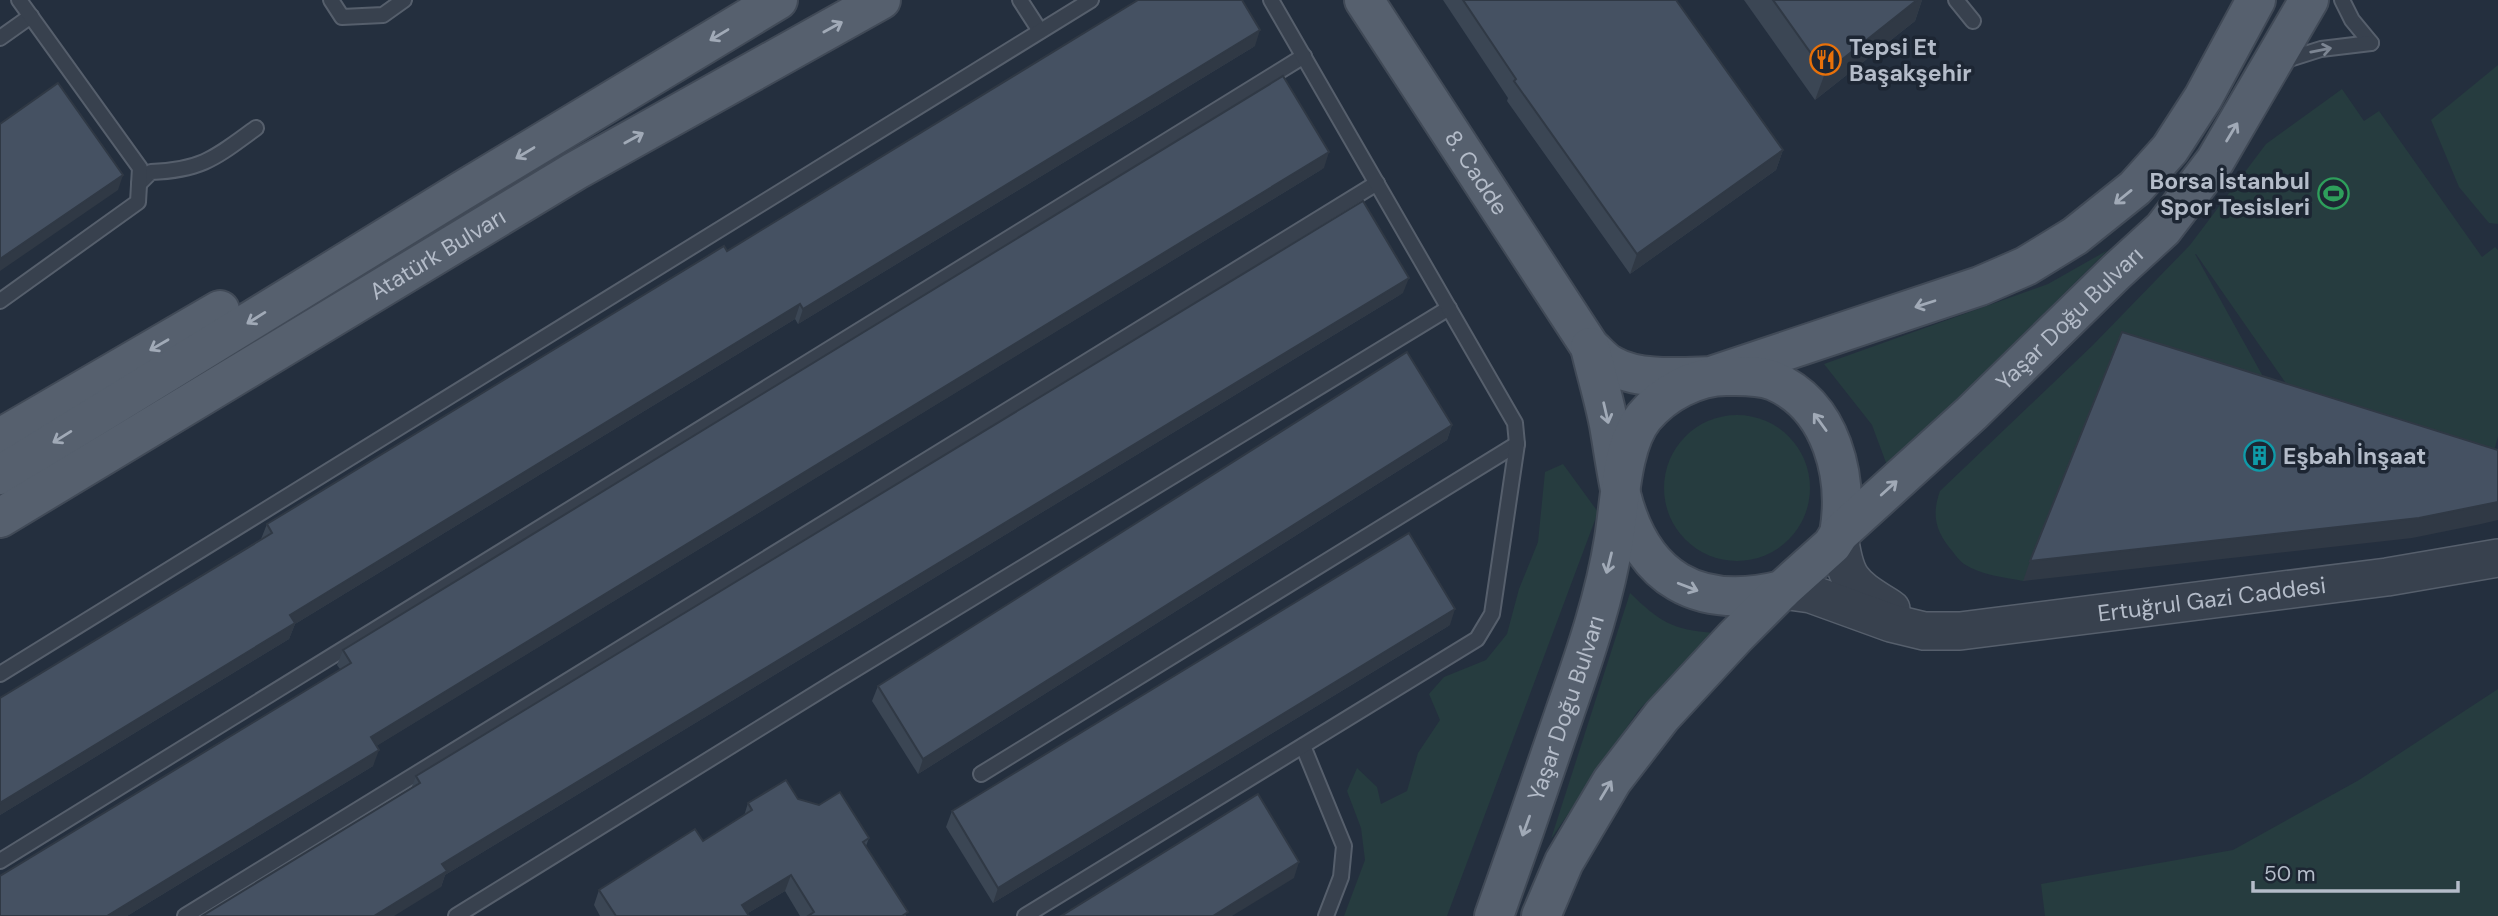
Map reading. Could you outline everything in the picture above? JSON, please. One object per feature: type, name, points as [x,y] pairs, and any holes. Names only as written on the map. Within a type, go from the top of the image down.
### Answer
[{"type":"main road","name":"Atatürk Bulvarı","points":[[0,475],[778,0]]},
{"type":"main road","name":"Atatürk Bulvarı","points":[[0,518],[575,171],[881,0]]},
{"type":"main road","name":"8. Cadde","points":[[1364,0],[1590,346]]},
{"type":"main road","name":"Yaşar Doğu Bulvarı","points":[[1494,916],[1585,653],[1612,555],[1626,457],[1643,418],[1678,389],[1980,286],[2026,266],[2075,236],[2135,188],[2170,149],[2203,98],[2256,0]]},
{"type":"main road","name":"Yaşar Doğu Bulvarı","points":[[1541,916],[1564,862],[1612,781],[1662,716],[1782,590],[1832,545],[1839,534],[1972,413],[2116,272],[2164,229],[2215,161],[2309,0]]},
{"type":"main road","points":[[0,545],[451,273],[575,171]]},
{"type":"main road","points":[[0,438],[320,251],[460,192]]},
{"type":"main road","points":[[1590,346],[1622,496]]},
{"type":"main road","name":"Yaşar Doğu Bulvarı","points":[[1590,346],[1611,365],[1626,371],[1667,378],[1750,376],[1772,380],[1787,388],[1808,407],[1826,430],[1836,457],[1842,498],[1839,534]]},
{"type":"main road","name":"Yaşar Doğu Bulvarı","points":[[1622,496],[1639,541],[1655,565],[1675,582],[1719,596],[1763,595],[1782,590]]},
{"type":"street","points":[[1839,534],[1843,562],[1850,579],[1924,631]]},
{"type":"street","name":"Ertuğrul Gazi Caddesi","points":[[1782,590],[1811,594],[1891,624],[1924,631],[1960,631],[2387,577],[2498,558]]},
{"type":"lane","points":[[0,301],[138,202],[140,168],[19,0]]},
{"type":"lane","points":[[331,0],[342,17],[383,15],[404,0]]},
{"type":"lane","points":[[1020,0],[1040,31]]},
{"type":"lane","points":[[0,674],[1091,0]]},
{"type":"lane","points":[[1025,916],[1477,639],[1492,614],[1517,444],[1515,423],[1271,0]]},
{"type":"lane","points":[[1956,0],[1973,21]]},
{"type":"lane","points":[[2272,65],[2321,49],[2371,44],[2352,20],[2342,0]]},
{"type":"lane","points":[[0,38],[31,16]]},
{"type":"lane","points":[[0,861],[1304,56]]},
{"type":"lane","points":[[139,184],[151,172],[182,170],[203,164],[256,128]]},
{"type":"lane","points":[[185,916],[1377,183]]},
{"type":"lane","points":[[456,916],[1449,308]]},
{"type":"lane","points":[[981,774],[1517,444]]},
{"type":"lane","points":[[1303,746],[1343,846],[1341,877],[1326,916]]},
{"type":"green space","points":[[2498,65],[2498,224],[2489,223],[2459,187],[2431,120]]},
{"type":"green space","points":[[2342,89],[2364,121],[2379,111],[2482,257],[2495,247],[2498,250],[2498,436],[2490,467],[2023,581],[1985,573],[1964,564],[1939,531],[1936,508],[1940,491],[2093,345],[2190,245],[2266,144]],"holes":[[[2196,254],[2292,392],[2276,400]]]},
{"type":"green space","points":[[2108,250],[1888,468],[1872,425],[1824,364],[2048,284]]},
{"type":"green space","points":[[1737,415],[1765,420],[1789,436],[1805,460],[1810,488],[1805,516],[1789,540],[1765,556],[1737,561],[1709,556],[1685,540],[1669,516],[1664,488],[1669,460],[1685,436],[1709,420]]},
{"type":"green space","points":[[1563,464],[1598,512],[1447,916],[1344,916],[1365,860],[1361,828],[1347,791],[1357,768],[1377,787],[1381,804],[1407,791],[1418,753],[1440,720],[1429,694],[1444,677],[1486,660],[1507,634],[1519,589],[1538,542],[1545,472]]},
{"type":"green space","points":[[1630,593],[1649,611],[1667,622],[1687,629],[1714,633],[1638,711],[1551,839]]},
{"type":"green space","points":[[2498,689],[2498,916],[2045,916],[2041,884],[2233,850],[2359,780]]},
{"type":"building","points":[[1138,0],[1242,0],[1260,30],[803,309],[800,304],[290,615],[295,623],[0,803],[0,698],[272,533],[267,524],[724,246],[727,251]]},
{"type":"building","points":[[1463,0],[1676,0],[1783,150],[1637,254],[1514,81],[1516,79]]},
{"type":"building","points":[[1773,0],[1917,0],[1825,73]]},
{"type":"building","points":[[1283,76],[1329,152],[371,737],[379,750],[107,916],[0,916],[0,876],[351,663],[343,650]]},
{"type":"building","points":[[58,83],[123,175],[0,259],[0,124]]},
{"type":"building","points":[[1363,201],[1409,278],[442,864],[447,871],[374,916],[202,916],[420,783],[416,776]]},
{"type":"building","name":"Eşbah İnşaat","points":[[2122,332],[2498,450],[2498,502],[2419,518],[2030,561]]},
{"type":"building","points":[[1407,352],[1452,425],[923,759],[878,686]]},
{"type":"building","points":[[1409,533],[1455,609],[998,888],[952,811]]},
{"type":"building","points":[[786,780],[798,799],[819,805],[840,792],[869,838],[863,842],[908,912],[902,916],[808,916],[814,912],[791,875],[742,905],[749,916],[616,916],[599,890],[695,829],[703,841],[752,810],[748,803]]},
{"type":"building","points":[[1258,794],[1299,862],[1213,916],[1061,916]]},
{"type":"place","name":"Tepsi Et Başakşehir","points":[[1826,60]]},
{"type":"place","name":"Borsa İstanbul Spor Tesisleri","points":[[2333,194]]},
{"type":"place","name":"Eşbah İnşaat","points":[[2260,456]]}]
